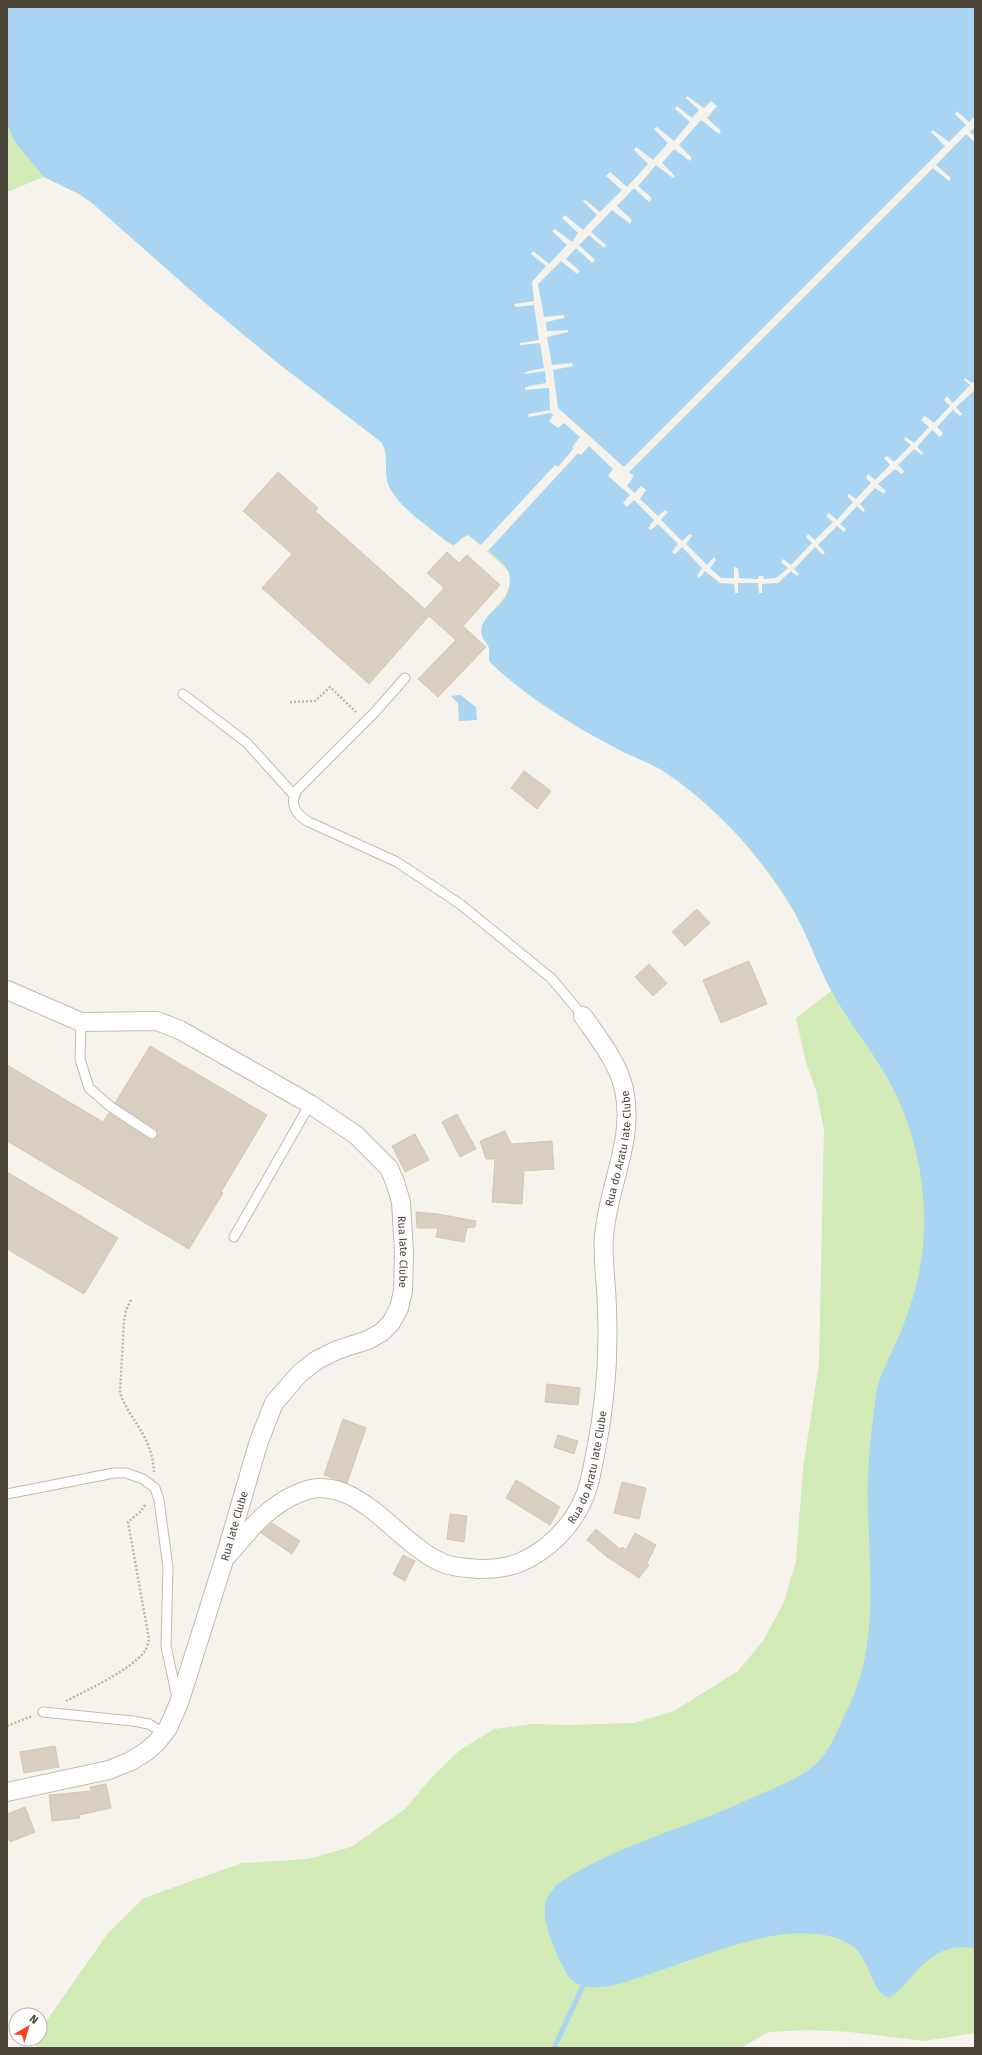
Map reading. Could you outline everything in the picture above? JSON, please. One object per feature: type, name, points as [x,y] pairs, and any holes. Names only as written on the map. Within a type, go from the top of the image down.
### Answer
[{"type":"street","name":"Rua Iate Clube","points":[[7,990],[81,1022],[157,1021],[180,1030],[310,1104],[356,1135],[389,1168],[396,1182],[401,1202],[404,1252],[403,1291],[399,1308],[391,1323],[382,1332],[368,1340],[337,1350],[317,1360],[300,1372],[274,1403],[265,1422],[225,1557],[179,1703],[168,1728],[147,1751],[131,1761],[109,1770],[8,1793]]},
{"type":"street","name":"Rua do Aratu Iate Clube","points":[[225,1557],[257,1521],[273,1507],[301,1491],[315,1489],[329,1488],[343,1492],[359,1500],[442,1563],[458,1567],[489,1569],[510,1567],[523,1562],[548,1545],[574,1517],[589,1486],[604,1402],[608,1341],[603,1239],[606,1212],[625,1144],[626,1115],[624,1090],[617,1067],[583,1016]]},
{"type":"lane","points":[[294,794],[406,678]]},
{"type":"lane","points":[[183,694],[247,743],[294,794],[294,806],[300,816],[397,862],[460,904],[551,978],[583,1016]]},
{"type":"lane","points":[[81,1022],[80,1059],[89,1088],[111,1107],[152,1134]]},
{"type":"lane","points":[[234,1236],[310,1104]]},
{"type":"lane","points":[[7,1494],[114,1473],[126,1473],[143,1479],[155,1488],[159,1500],[168,1567],[166,1646],[179,1703]]},
{"type":"lane","points":[[43,1712],[133,1721],[149,1724],[163,1734]]},
{"type":"path","points":[[290,702],[316,701],[330,687],[366,721]]},
{"type":"path","points":[[7,1726],[43,1712],[103,1682],[136,1660],[146,1650],[149,1639],[128,1522],[140,1512],[155,1488],[154,1460],[149,1444],[124,1403],[120,1393],[124,1321],[131,1300]]},
{"type":"green space","points":[[7,22],[664,723],[907,1065],[975,1554],[975,2033],[924,2041],[850,2032],[810,2030],[769,2032],[740,2048],[36,2048],[48,2047],[48,2019],[108,1933],[144,1898],[242,1863],[308,1859],[351,1847],[405,1809],[431,1778],[460,1750],[494,1729],[533,1724],[568,1725],[634,1723],[674,1711],[738,1671],[763,1641],[784,1602],[796,1561],[803,1468],[819,1364],[824,1130],[816,1090],[806,1063],[796,1018],[831,991],[804,931],[782,892],[754,854],[722,818],[686,787],[668,774],[616,748],[550,710],[534,699],[491,663],[489,659],[489,648],[482,637],[483,626],[486,618],[504,598],[508,590],[510,581],[508,570],[468,535],[453,545],[423,523],[400,503],[390,488],[388,482],[385,451],[380,441],[279,364],[203,301],[92,203],[79,194],[44,177],[7,192]]},
{"type":"water","points":[[7,7],[975,7],[975,1949],[958,1947],[944,1951],[931,1958],[894,1995],[888,1997],[878,1990],[864,1959],[854,1947],[844,1941],[832,1937],[807,1933],[794,1933],[757,1939],[609,1986],[583,1986],[577,1984],[568,1976],[558,1956],[548,1929],[545,1905],[550,1894],[560,1882],[589,1865],[631,1846],[738,1804],[798,1777],[817,1763],[825,1753],[849,1707],[860,1677],[868,1639],[870,1616],[870,1569],[868,1475],[870,1442],[877,1388],[882,1373],[902,1329],[917,1281],[922,1256],[924,1210],[920,1168],[902,1107],[882,1069],[832,992],[795,913],[770,874],[740,837],[705,804],[669,775],[656,767],[600,740],[550,710],[519,687],[491,663],[489,648],[482,636],[481,630],[489,615],[502,602],[509,588],[509,574],[506,567],[468,535],[453,545],[407,510],[400,503],[390,488],[387,476],[385,451],[380,441],[279,364],[203,301],[92,203],[79,194],[44,177],[15,142],[7,124]]},
{"type":"water","points":[[460,695],[476,707],[477,720],[459,721],[458,703],[451,696]]},
{"type":"pier","points":[[687,96],[704,108],[711,101],[717,106],[707,118],[721,131],[719,134],[701,120],[679,145],[692,158],[690,161],[674,149],[662,163],[675,176],[673,178],[656,165],[638,186],[652,198],[649,202],[634,188],[617,206],[632,220],[630,224],[612,210],[591,232],[606,245],[604,248],[589,235],[579,245],[595,260],[592,263],[576,248],[566,259],[580,271],[577,274],[561,261],[538,284],[544,317],[564,315],[564,318],[546,322],[547,331],[568,330],[568,332],[547,337],[552,365],[572,363],[573,366],[553,370],[558,408],[624,467],[945,146],[931,132],[933,130],[949,142],[966,125],[955,114],[957,111],[969,122],[975,116],[975,127],[970,132],[975,136],[975,142],[966,134],[936,165],[951,178],[949,181],[933,168],[629,472],[634,476],[627,486],[635,493],[641,486],[646,490],[640,499],[658,516],[665,510],[668,512],[661,520],[682,541],[690,534],[692,536],[686,544],[707,565],[714,557],[716,560],[710,568],[721,578],[734,578],[734,567],[738,568],[739,578],[758,579],[759,576],[763,576],[764,579],[776,578],[788,568],[781,562],[783,559],[791,565],[812,543],[806,537],[808,534],[815,540],[833,522],[826,516],[829,513],[837,520],[853,502],[847,496],[849,494],[856,499],[871,483],[866,478],[868,474],[875,480],[890,465],[884,458],[887,456],[894,462],[911,445],[904,439],[906,437],[914,443],[929,427],[921,420],[925,416],[934,423],[950,406],[944,400],[947,396],[953,403],[970,385],[964,380],[965,378],[972,383],[975,381],[975,390],[956,407],[962,414],[960,416],[953,410],[937,427],[943,433],[940,437],[932,430],[917,447],[923,453],[922,455],[914,449],[898,465],[904,471],[902,474],[895,469],[878,484],[886,491],[884,494],[875,488],[860,504],[865,510],[863,512],[857,506],[840,524],[846,529],[844,532],[837,526],[818,545],[825,552],[823,555],[815,547],[794,569],[799,574],[797,576],[791,571],[778,583],[762,584],[762,593],[759,593],[758,583],[738,583],[738,593],[735,593],[734,584],[720,583],[705,571],[699,578],[697,576],[702,568],[682,547],[675,554],[672,552],[678,544],[658,524],[651,530],[648,528],[654,520],[634,500],[627,507],[623,503],[630,495],[608,476],[613,469],[589,446],[581,455],[578,453],[486,553],[479,547],[555,465],[558,467],[573,449],[572,447],[580,437],[564,423],[558,428],[549,421],[553,415],[551,413],[529,417],[528,414],[550,410],[549,388],[525,390],[525,387],[546,383],[545,371],[525,374],[525,372],[544,368],[540,343],[520,345],[520,343],[539,340],[534,305],[516,307],[514,304],[534,301],[532,282],[546,266],[531,254],[533,251],[549,264],[567,245],[552,231],[555,229],[572,242],[578,233],[562,218],[565,215],[583,230],[597,215],[583,201],[584,199],[600,212],[622,190],[606,176],[610,172],[627,187],[648,164],[634,150],[636,147],[653,160],[668,143],[654,129],[657,127],[674,141],[690,122],[675,109],[677,106],[692,118],[699,110],[686,98]]},
{"type":"building","points":[[278,472],[318,508],[315,511],[425,609],[444,588],[427,573],[447,552],[459,563],[467,555],[500,585],[463,626],[486,647],[438,697],[418,679],[456,640],[429,616],[369,684],[262,588],[292,554],[243,511]]},
{"type":"building","points":[[524,771],[551,791],[537,809],[511,788]]},
{"type":"building","points":[[697,909],[710,923],[685,946],[672,932]]},
{"type":"building","points":[[749,961],[767,1004],[721,1023],[703,980]]},
{"type":"building","points":[[649,964],[667,983],[653,996],[635,977]]},
{"type":"building","points":[[150,1046],[267,1115],[221,1192],[223,1193],[189,1249],[7,1141],[7,1065],[103,1122],[109,1113],[149,1139],[155,1139],[158,1135],[156,1129],[115,1103]]},
{"type":"building","points":[[457,1114],[476,1149],[460,1157],[442,1122]]},
{"type":"building","points":[[505,1131],[511,1144],[552,1141],[554,1169],[524,1171],[522,1204],[492,1202],[495,1159],[486,1159],[480,1141]]},
{"type":"building","points":[[415,1134],[429,1160],[405,1172],[392,1146]]},
{"type":"building","points":[[7,1172],[118,1238],[84,1294],[7,1249]]},
{"type":"building","points":[[416,1212],[438,1214],[476,1221],[475,1227],[467,1228],[464,1242],[436,1237],[438,1228],[417,1228]]},
{"type":"building","points":[[547,1384],[580,1388],[578,1405],[545,1402]]},
{"type":"building","points":[[343,1419],[366,1428],[347,1483],[324,1475]]},
{"type":"building","points":[[558,1435],[578,1441],[574,1454],[554,1447]]},
{"type":"building","points":[[516,1480],[560,1507],[550,1525],[506,1498]]},
{"type":"building","points":[[622,1482],[646,1488],[639,1519],[614,1513]]},
{"type":"building","points":[[450,1514],[467,1516],[464,1542],[447,1539]]},
{"type":"building","points":[[272,1523],[300,1541],[292,1554],[261,1533]]},
{"type":"building","points":[[596,1529],[620,1549],[622,1547],[626,1550],[635,1533],[656,1545],[647,1563],[649,1565],[639,1578],[607,1557],[587,1540]]},
{"type":"building","points":[[403,1555],[415,1561],[405,1581],[393,1574]]},
{"type":"building","points":[[55,1746],[59,1767],[24,1773],[20,1752]]},
{"type":"building","points":[[106,1784],[111,1808],[79,1815],[80,1818],[52,1821],[49,1795],[91,1791],[90,1787]]},
{"type":"building","points":[[25,1807],[35,1832],[10,1842],[7,1835],[7,1814]]},
{"type":"waterway","points":[[554,2048],[583,1986]]}]
